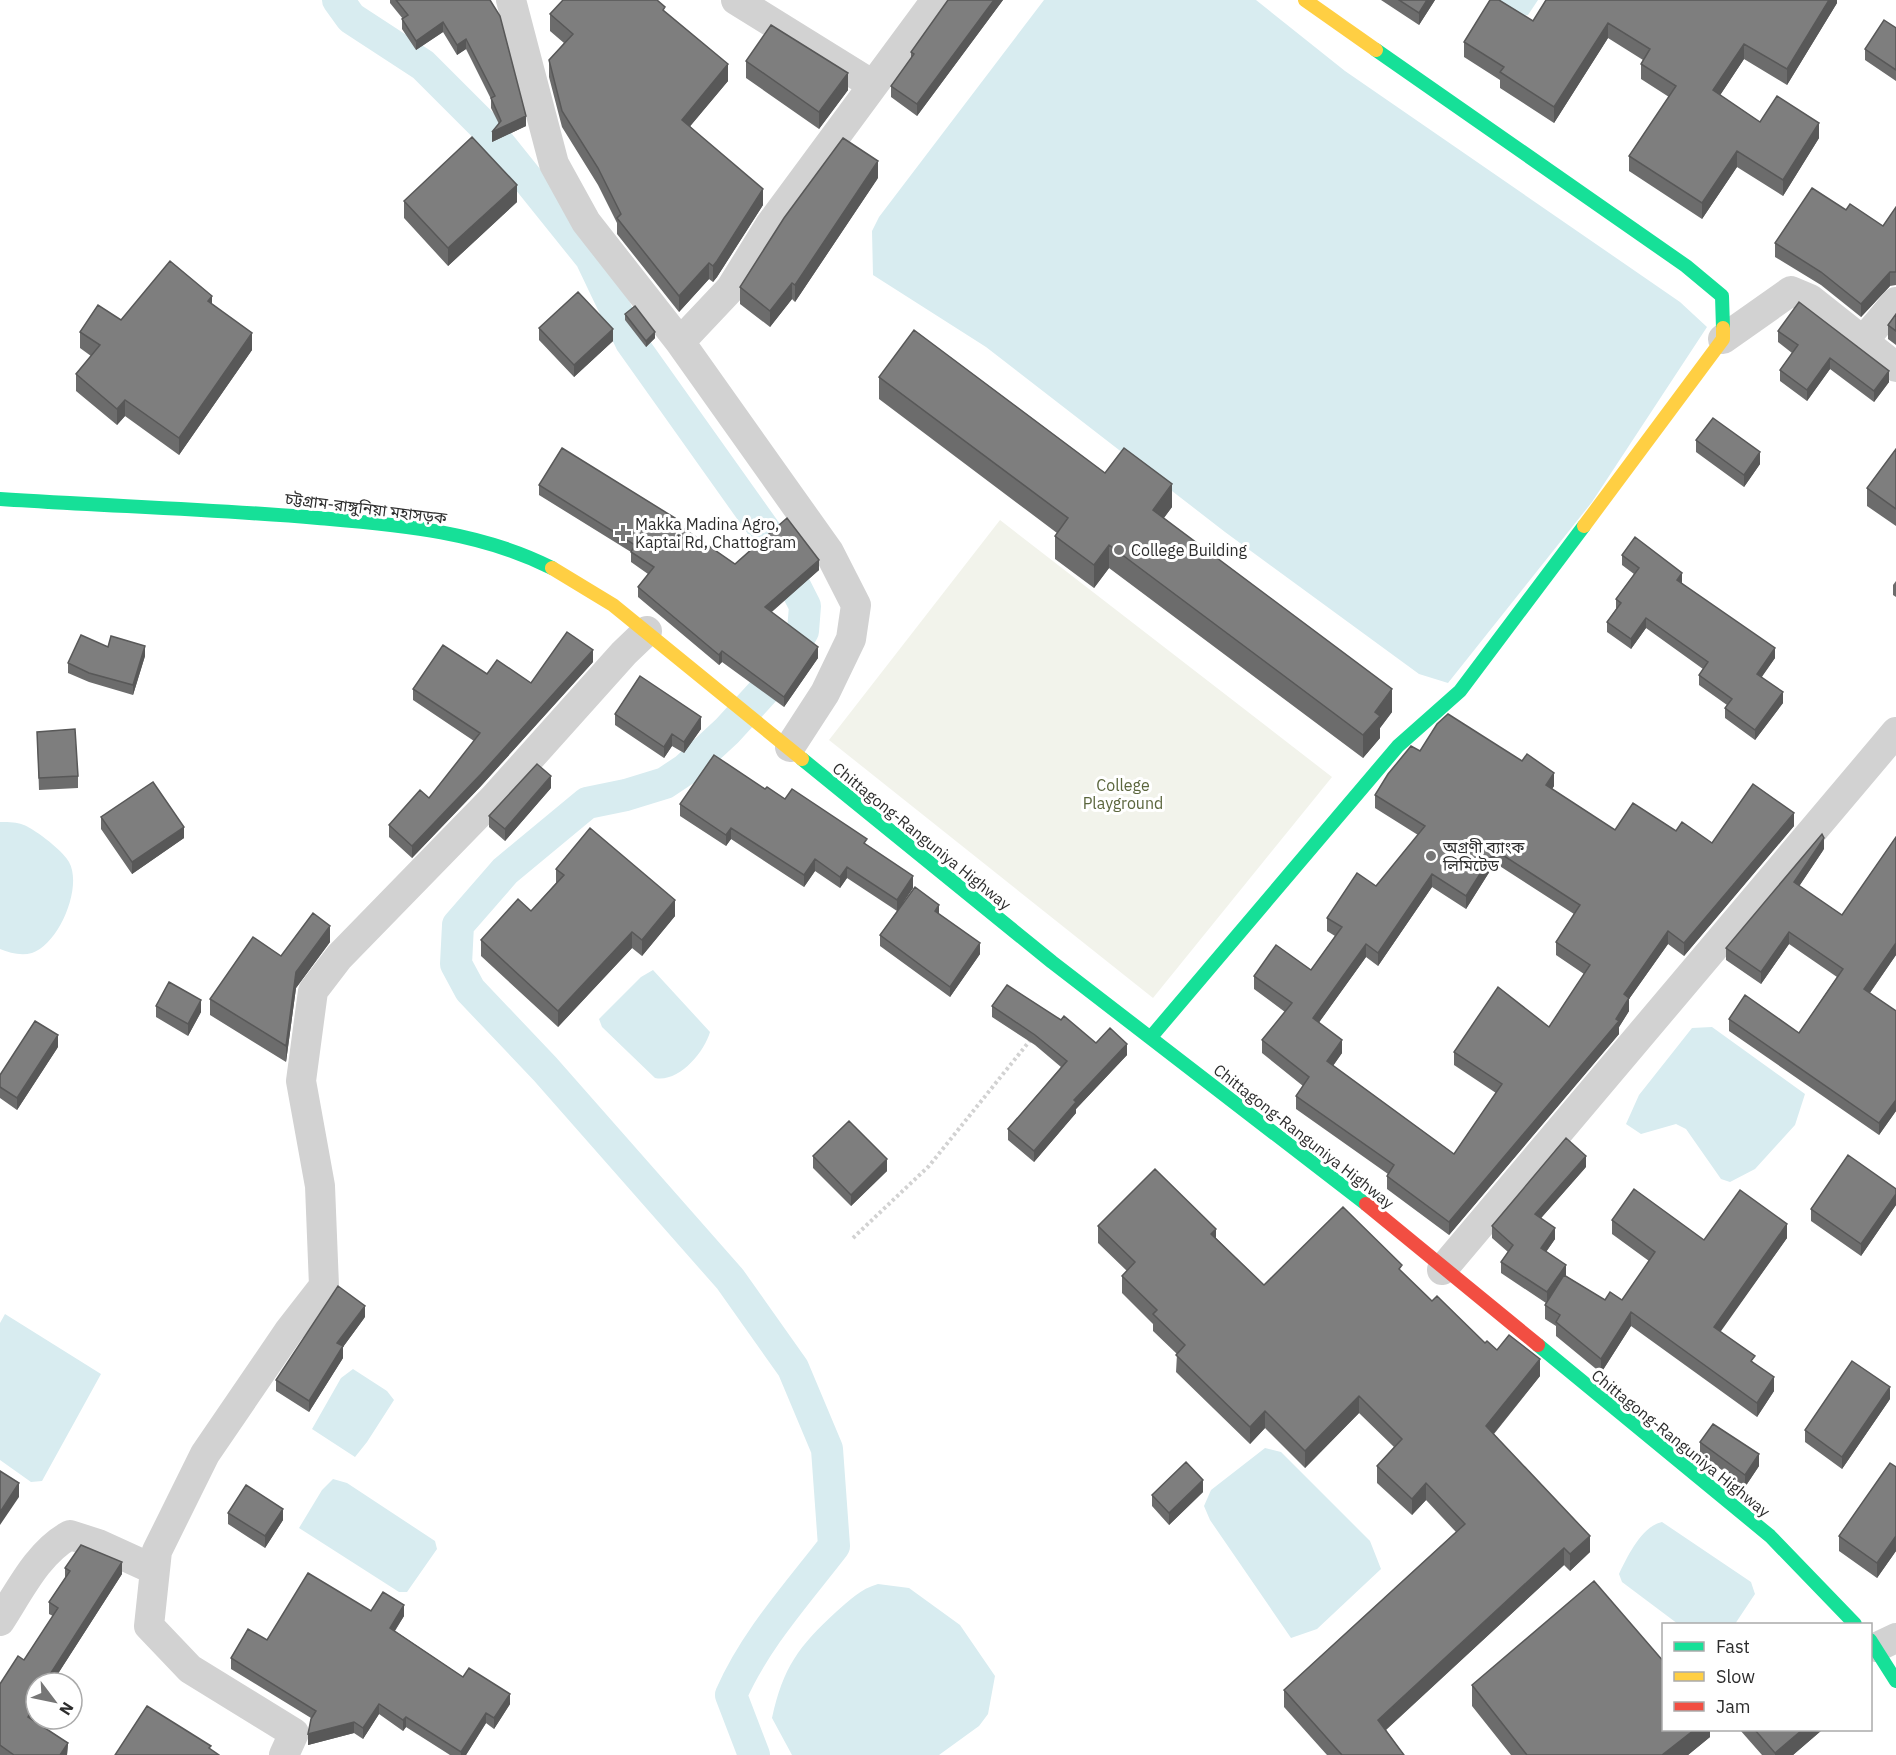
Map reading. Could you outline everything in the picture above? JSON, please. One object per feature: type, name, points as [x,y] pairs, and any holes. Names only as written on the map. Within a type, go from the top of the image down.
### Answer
[{"type":"main road","points":[[1151,1037],[1398,746],[1460,691],[1723,339],[1722,296],[1686,266],[1305,0]]},
{"type":"main road","name":"চট্টগ্রাম-রাঙ্গুনিয়া মহাসড়ক","points":[[0,499],[124,508],[282,514],[416,527],[493,543],[562,572],[614,604],[719,688]]},
{"type":"main road","name":"Chittagong-Ranguniya Highway","points":[[719,688],[818,772],[1052,962],[1341,1184],[1442,1270],[1770,1536],[1854,1623]]},
{"type":"main road","points":[[1881,1642],[1896,1681]]},
{"type":"street","points":[[511,0],[554,164],[586,222],[680,342],[829,552],[856,605],[852,639],[825,693],[787,744]]},
{"type":"street","points":[[735,0],[873,85]]},
{"type":"street","points":[[680,342],[731,288],[770,225],[936,0]]},
{"type":"street","points":[[1723,339],[1791,291],[1810,300],[1896,367]]},
{"type":"street","points":[[1864,340],[1896,302]]},
{"type":"street","points":[[284,1755],[294,1733],[190,1669],[149,1626],[157,1551],[205,1454],[289,1331],[324,1286],[320,1186],[301,1081],[313,991],[339,957],[494,798],[624,653],[647,631]]},
{"type":"street","points":[[1442,1270],[1896,732]]},
{"type":"street","points":[[0,1621],[46,1553],[56,1542],[70,1535],[89,1540],[155,1570]]},
{"type":"path","points":[[853,1238],[928,1166],[1035,1035]]},
{"type":"green space","name":"College Playground","points":[[1000,520],[1332,777],[1153,998],[829,740]]},
{"type":"shaded area","points":[[1044,0],[1256,0],[1345,71],[1680,302],[1707,327],[1592,502],[1448,683],[1419,674],[1225,532],[986,347],[873,275],[872,231],[879,217]]},
{"type":"shaded area","points":[[1489,0],[1538,0],[1528,15],[1515,18]]},
{"type":"shaded area","points":[[0,822],[22,824],[42,836],[64,855],[73,873],[71,899],[59,927],[42,948],[32,953],[16,954],[0,949]]},
{"type":"shaded area","points":[[653,970],[710,1032],[702,1049],[689,1065],[672,1076],[664,1078],[655,1078],[602,1027],[599,1019],[641,977]]},
{"type":"shaded area","points":[[1712,1027],[1805,1094],[1795,1125],[1755,1169],[1730,1182],[1721,1179],[1686,1129],[1676,1124],[1641,1134],[1626,1124],[1639,1095],[1692,1028]]},
{"type":"shaded area","points":[[5,1314],[101,1374],[42,1481],[31,1482],[0,1460],[0,1323]]},
{"type":"shaded area","points":[[353,1369],[387,1391],[394,1400],[355,1457],[312,1429],[341,1378]]},
{"type":"shaded area","points":[[1265,1448],[1281,1452],[1370,1541],[1381,1569],[1317,1629],[1291,1638],[1210,1520],[1204,1506],[1211,1490]]},
{"type":"shaded area","points":[[333,1479],[347,1483],[435,1541],[437,1549],[407,1592],[399,1592],[299,1528],[322,1490]]},
{"type":"shaded area","points":[[1662,1522],[1751,1582],[1755,1594],[1736,1623],[1677,1623],[1622,1582],[1619,1574],[1626,1559],[1636,1543],[1648,1529]]},
{"type":"shaded area","points":[[878,1584],[909,1588],[960,1625],[995,1676],[988,1714],[979,1726],[939,1755],[792,1755],[772,1718],[787,1671],[802,1647],[823,1624],[856,1595]]},
{"type":"building","points":[[396,0],[490,0],[500,16],[526,116],[492,132],[501,121],[491,98],[495,96],[466,39],[457,45],[443,22],[416,41],[402,19],[408,15]]},
{"type":"building","points":[[563,0],[657,0],[665,7],[663,10],[728,64],[682,120],[763,189],[717,261],[713,266],[709,263],[679,296],[617,218],[621,214],[598,168],[562,111],[549,60],[573,34],[550,14]]},
{"type":"building","points":[[948,0],[994,0],[917,104],[891,86],[914,54],[911,52]]},
{"type":"building","points":[[1399,0],[1427,0],[1419,13]]},
{"type":"building","points":[[1490,0],[1499,0],[1533,21],[1546,0],[1829,0],[1787,69],[1744,44],[1713,90],[1760,122],[1777,96],[1819,123],[1783,180],[1737,151],[1702,203],[1629,156],[1676,86],[1641,64],[1650,49],[1608,23],[1554,107],[1500,72],[1504,67],[1464,42]]},
{"type":"building","points":[[1884,20],[1896,28],[1896,70],[1865,49]]},
{"type":"building","points":[[771,25],[848,73],[819,112],[746,61]]},
{"type":"building","points":[[472,137],[517,185],[448,248],[404,201]]},
{"type":"building","points":[[843,138],[878,161],[795,285],[792,283],[770,311],[740,287],[784,218]]},
{"type":"building","points":[[1812,188],[1846,210],[1850,204],[1883,226],[1896,207],[1896,272],[1890,272],[1861,304],[1821,272],[1775,243]]},
{"type":"building","points":[[170,261],[212,296],[208,301],[252,333],[179,438],[125,400],[117,409],[76,374],[100,345],[80,332],[98,305],[121,320]]},
{"type":"building","points":[[578,292],[613,329],[574,365],[539,328]]},
{"type":"building","points":[[1799,302],[1889,371],[1874,391],[1830,358],[1807,390],[1780,370],[1798,345],[1778,331]]},
{"type":"building","points":[[635,306],[655,332],[646,341],[625,314]]},
{"type":"building","points":[[1896,314],[1896,331],[1888,325]]},
{"type":"building","name":"College Building","points":[[914,330],[1105,473],[1124,448],[1172,484],[1153,510],[1392,689],[1375,712],[1380,716],[1363,735],[1109,545],[1094,565],[1055,536],[1068,518],[879,377]]},
{"type":"building","points":[[1713,418],[1760,452],[1744,475],[1696,440]]},
{"type":"building","points":[[562,448],[675,518],[673,521],[735,564],[787,518],[819,560],[765,607],[818,647],[784,697],[722,651],[719,655],[638,587],[654,567],[631,552],[635,545],[539,485]]},
{"type":"building","points":[[1896,449],[1896,509],[1867,488]]},
{"type":"building","points":[[1635,537],[1682,573],[1677,580],[1775,648],[1757,674],[1783,692],[1755,730],[1725,708],[1732,699],[1699,675],[1708,662],[1646,618],[1631,639],[1607,622],[1621,603],[1616,599],[1639,568],[1622,555]]},
{"type":"building","points":[[567,632],[593,650],[481,774],[412,846],[389,825],[420,790],[429,798],[480,733],[413,689],[443,645],[487,674],[497,660],[531,683]]},
{"type":"building","points":[[81,635],[108,647],[111,636],[145,646],[133,685],[89,673],[68,663]]},
{"type":"building","points":[[640,676],[701,717],[684,742],[672,734],[664,747],[615,714]]},
{"type":"building","points":[[1448,714],[1522,761],[1527,754],[1554,773],[1546,785],[1615,830],[1633,803],[1676,831],[1682,822],[1712,843],[1753,784],[1794,813],[1684,943],[1668,931],[1624,994],[1629,998],[1616,1019],[1619,1021],[1449,1222],[1387,1176],[1394,1165],[1296,1096],[1309,1077],[1262,1040],[1292,1003],[1254,976],[1276,945],[1311,970],[1342,927],[1327,918],[1357,873],[1376,886],[1425,826],[1375,795],[1388,774],[1411,746],[1420,751],[1437,724]],"holes":[[[1495,850],[1580,905],[1556,942],[1590,965],[1549,1027],[1498,987],[1454,1052],[1502,1084],[1454,1154],[1327,1061],[1342,1040],[1313,1018],[1366,944],[1378,953],[1432,874],[1466,896]]]},
{"type":"building","points":[[75,729],[78,776],[39,778],[37,732]]},
{"type":"building","points":[[714,755],[765,789],[767,787],[785,799],[792,789],[867,839],[864,843],[913,876],[897,900],[847,867],[840,877],[815,859],[804,875],[731,828],[726,835],[680,804]]},
{"type":"building","points":[[537,764],[551,776],[505,829],[489,816]]},
{"type":"building","points":[[153,782],[184,827],[132,862],[101,817]]},
{"type":"building","points":[[590,828],[675,900],[642,940],[632,932],[558,1011],[481,940],[518,899],[531,911],[564,875],[556,869]]},
{"type":"building","points":[[1822,834],[1824,838],[1794,882],[1842,915],[1896,837],[1896,943],[1864,989],[1896,1011],[1896,1100],[1879,1123],[1729,1019],[1745,995],[1799,1033],[1843,969],[1789,932],[1761,972],[1726,948]]},
{"type":"building","points":[[915,887],[939,905],[935,911],[980,943],[950,987],[880,935]]},
{"type":"building","points":[[313,913],[330,926],[296,972],[286,1046],[210,999],[253,937],[281,956]]},
{"type":"building","points":[[169,982],[201,1000],[188,1024],[156,1006]]},
{"type":"building","points":[[1007,985],[1061,1020],[1064,1016],[1096,1043],[1110,1028],[1127,1044],[1074,1100],[1076,1102],[1034,1151],[1008,1129],[1067,1061],[1035,1035],[992,1006]]},
{"type":"building","points":[[35,1021],[58,1035],[17,1098],[0,1087],[0,1075]]},
{"type":"building","points":[[849,1121],[887,1159],[851,1195],[813,1156]]},
{"type":"building","points":[[1566,1138],[1586,1156],[1535,1214],[1555,1228],[1541,1248],[1566,1265],[1547,1292],[1501,1262],[1513,1245],[1492,1226]]},
{"type":"building","points":[[1848,1155],[1896,1189],[1896,1194],[1861,1244],[1811,1209]]},
{"type":"building","points":[[1155,1169],[1216,1229],[1211,1234],[1264,1285],[1343,1207],[1402,1265],[1399,1269],[1432,1301],[1437,1296],[1485,1343],[1487,1341],[1497,1350],[1509,1335],[1540,1359],[1486,1426],[1590,1536],[1570,1554],[1564,1548],[1378,1720],[1404,1755],[1342,1755],[1284,1690],[1465,1524],[1426,1483],[1412,1499],[1377,1466],[1402,1439],[1359,1396],[1305,1451],[1265,1411],[1250,1427],[1176,1355],[1185,1345],[1153,1314],[1157,1310],[1122,1276],[1135,1262],[1098,1226]]},
{"type":"building","points":[[1634,1189],[1704,1240],[1740,1190],[1787,1224],[1714,1327],[1755,1356],[1751,1361],[1774,1377],[1757,1403],[1631,1312],[1601,1359],[1556,1322],[1560,1315],[1545,1305],[1564,1275],[1605,1300],[1610,1292],[1622,1300],[1655,1252],[1612,1220]]},
{"type":"building","points":[[338,1286],[365,1306],[337,1343],[343,1346],[309,1401],[276,1380]]},
{"type":"building","points":[[1852,1361],[1890,1387],[1842,1457],[1805,1430]]},
{"type":"building","points":[[1713,1424],[1759,1454],[1745,1475],[1700,1442]]},
{"type":"building","points":[[1186,1462],[1203,1480],[1169,1513],[1152,1495]]},
{"type":"building","points":[[1890,1463],[1896,1467],[1896,1536],[1877,1563],[1839,1536]]},
{"type":"building","points":[[0,1471],[19,1483],[0,1512]]},
{"type":"building","points":[[246,1485],[283,1509],[265,1536],[228,1513]]},
{"type":"building","points":[[81,1545],[122,1562],[52,1671],[24,1671],[24,1731],[50,1731],[68,1743],[60,1755],[14,1755],[0,1745],[0,1684],[18,1656],[24,1660],[58,1608],[49,1602],[70,1571],[65,1568]]},
{"type":"building","points":[[308,1573],[371,1611],[383,1592],[404,1605],[390,1628],[463,1677],[469,1668],[510,1694],[494,1718],[486,1713],[461,1752],[406,1717],[403,1720],[379,1704],[363,1728],[354,1722],[308,1734],[311,1719],[316,1711],[231,1658],[248,1629],[267,1640]]},
{"type":"building","points":[[1594,1581],[1662,1660],[1662,1731],[1693,1731],[1662,1755],[1527,1755],[1472,1685]]},
{"type":"building","points":[[147,1706],[211,1746],[209,1748],[219,1755],[115,1755]]},
{"type":"building","points":[[1756,1731],[1801,1731],[1775,1753]]},
{"type":"waterway","points":[[338,0],[351,18],[423,65],[489,131],[591,258],[631,342],[771,539],[805,606],[803,631],[784,665],[770,684],[727,731],[686,769],[665,783],[626,795],[587,803],[505,871],[458,925],[456,964],[470,990],[545,1069],[730,1279],[793,1368],[827,1449],[834,1546],[764,1636],[731,1695],[754,1755]]},
{"type":"traffic: fast","points":[[1376,50],[1686,266],[1722,296],[1723,328]]},
{"type":"traffic: fast","points":[[0,499],[278,515],[408,527],[496,546],[552,568]]},
{"type":"traffic: fast","points":[[1151,1037],[1398,746],[1460,691],[1584,526]]},
{"type":"traffic: fast","points":[[802,759],[1052,962],[1366,1204]]},
{"type":"traffic: fast","points":[[1538,1345],[1770,1536],[1854,1623]]},
{"type":"traffic: fast","points":[[1872,1643],[1896,1681]]},
{"type":"traffic: slow","points":[[1305,0],[1376,50]]},
{"type":"traffic: slow","points":[[1584,526],[1723,339],[1723,328]]},
{"type":"traffic: slow","points":[[552,568],[613,605],[802,759]]},
{"type":"traffic: jam","points":[[1366,1204],[1538,1345]]},
{"type":"place","name":"Makka Madina Agro, Kaptai Rd, Chattogram","points":[[623,533]]},
{"type":"place","name":"College Building","points":[[1119,550]]},
{"type":"place","name":"অগ্রণী ব্যাংক লিমিটেড","points":[[1431,856]]}]
